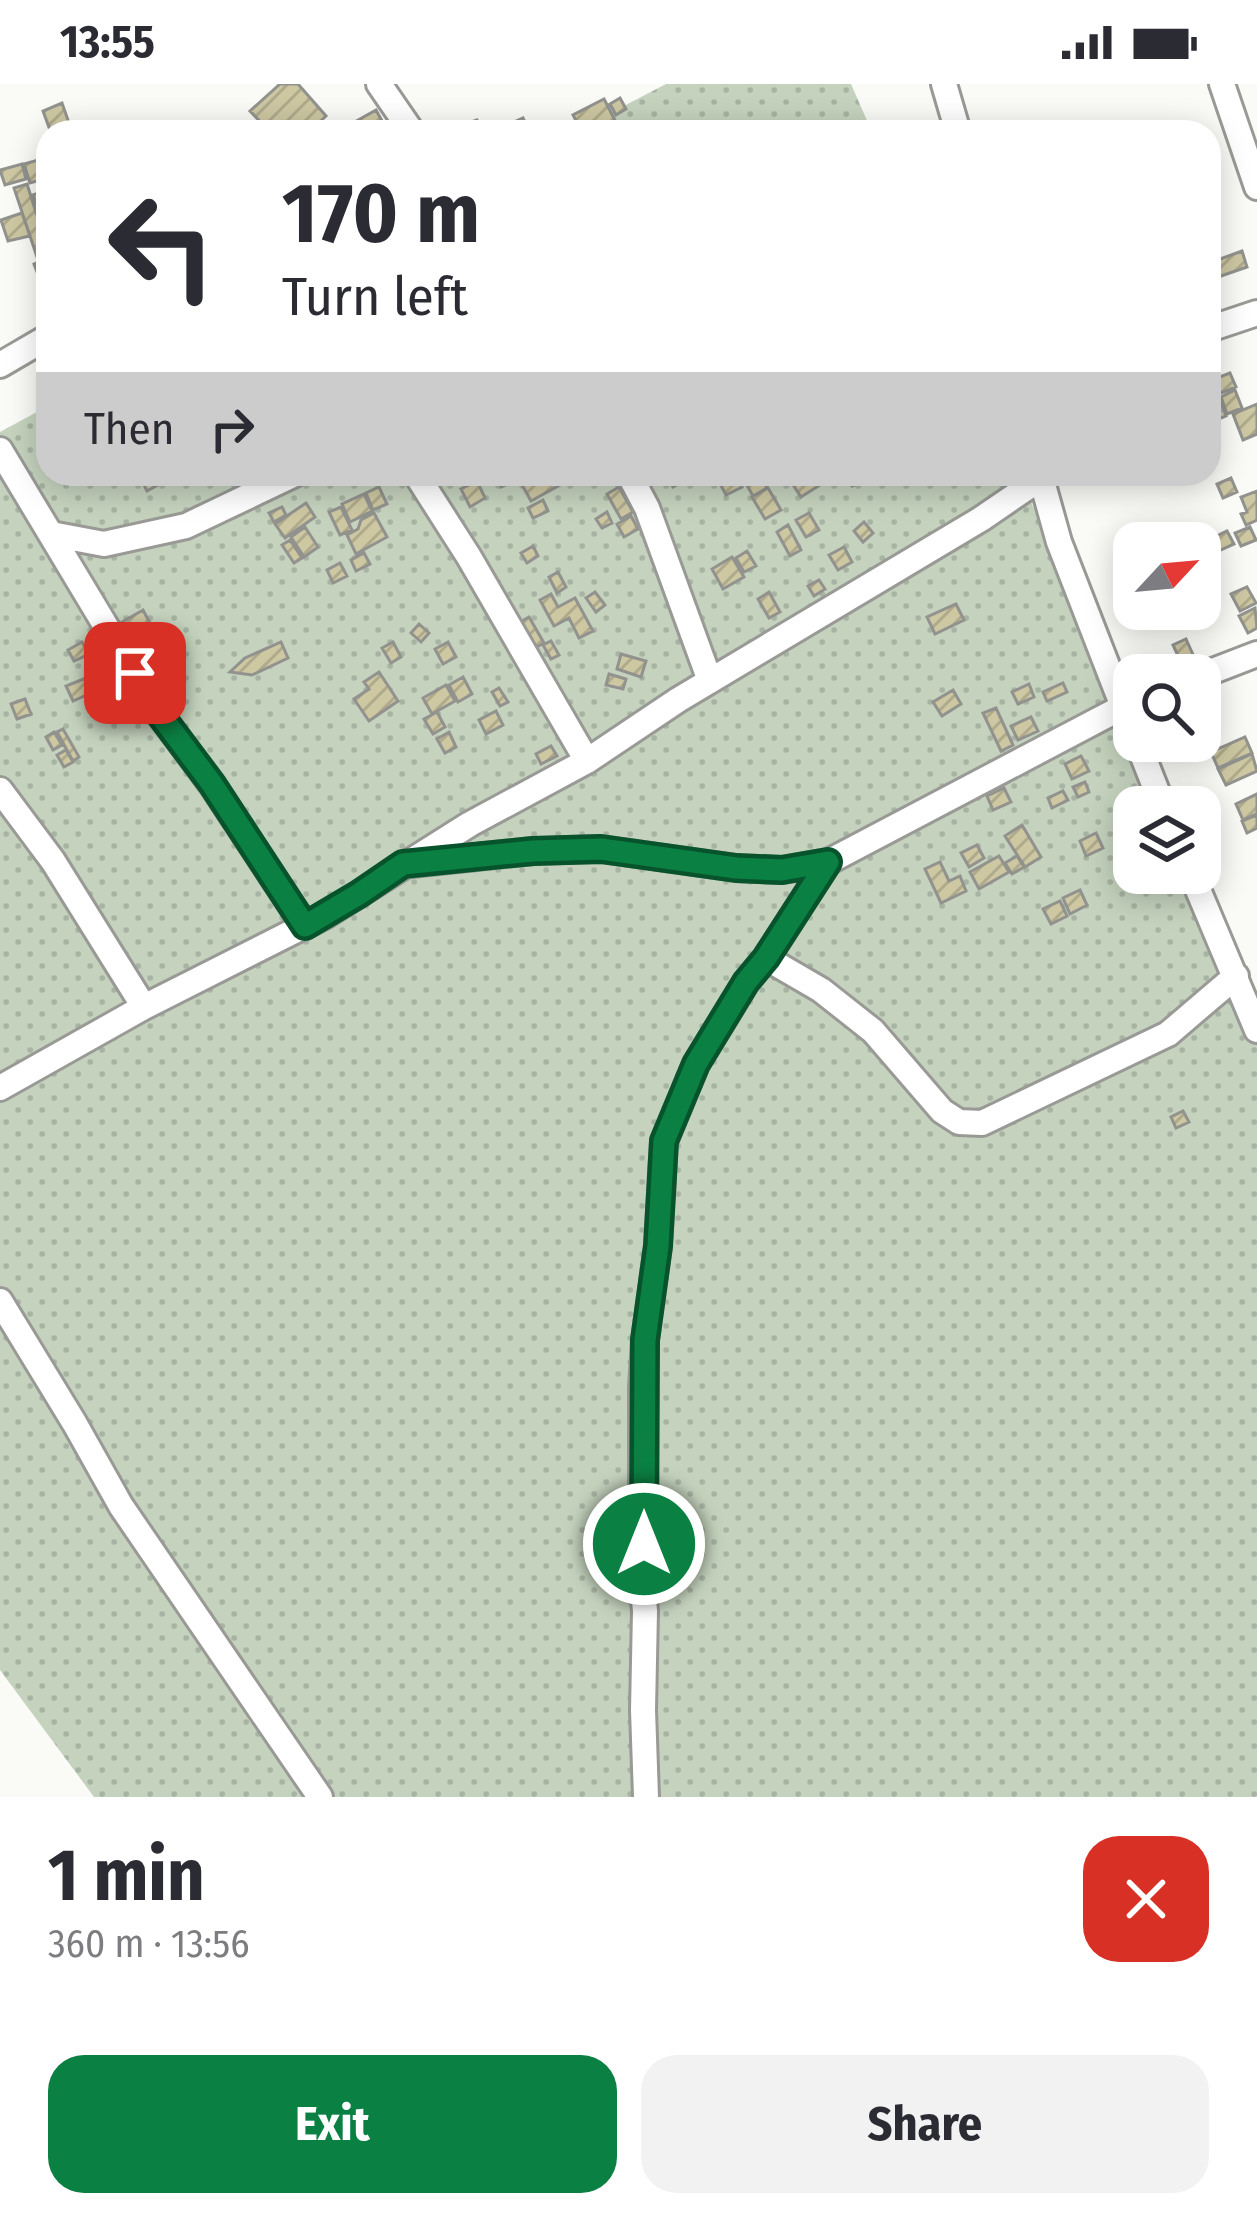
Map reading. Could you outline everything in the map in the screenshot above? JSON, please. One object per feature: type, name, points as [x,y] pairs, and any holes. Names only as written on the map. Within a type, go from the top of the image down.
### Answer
[{"type":"street","points":[[379,84],[404,120]]},
{"type":"street","points":[[944,84],[952,120]]},
{"type":"street","points":[[1222,84],[1257,187]]},
{"type":"street","points":[[1221,325],[1257,313]]},
{"type":"street","points":[[0,365],[36,344]]},
{"type":"street","points":[[0,450],[155,708],[212,784],[305,926]]},
{"type":"street","points":[[51,534],[104,544],[186,526],[270,486]]},
{"type":"street","points":[[424,486],[587,761]]},
{"type":"street","points":[[635,486],[710,681]]},
{"type":"street","points":[[0,1088],[343,905],[470,824],[587,761],[1027,486]]},
{"type":"street","points":[[1044,486],[1059,542],[1113,669]]},
{"type":"street","points":[[1221,668],[1257,654]]},
{"type":"street","points":[[403,864],[601,849],[736,868],[782,870],[828,862],[1113,712]]},
{"type":"street","points":[[0,790],[53,861],[145,1007]]},
{"type":"street","points":[[646,1797],[643,1387],[664,1141],[696,1064],[828,862]]},
{"type":"street","points":[[1200,894],[1257,1030]]},
{"type":"street","points":[[766,958],[821,990],[873,1031],[942,1111],[959,1122],[982,1123],[1168,1034],[1236,976]]},
{"type":"street","points":[[0,1301],[121,1506],[320,1797]]},
{"type":"green space","points":[[666,84],[851,84],[867,120],[597,120]]},
{"type":"green space","points":[[36,412],[36,486],[1024,486],[1113,693],[1113,762],[1143,762],[1153,786],[1113,786],[1113,894],[1199,894],[1257,1028],[1257,1797],[94,1797],[0,1670],[0,432]]},
{"type":"building","points":[[280,84],[298,84],[326,116],[322,120],[259,120],[250,111]]},
{"type":"building","points":[[620,98],[626,109],[616,115],[610,104]]},
{"type":"building","points":[[604,99],[615,120],[576,120],[573,115]]},
{"type":"building","points":[[62,103],[68,120],[46,120],[43,111]]},
{"type":"building","points":[[376,110],[381,120],[358,120]]},
{"type":"building","points":[[36,161],[36,181],[30,183],[24,164]]},
{"type":"building","points":[[22,164],[26,179],[5,185],[0,170]]},
{"type":"building","points":[[27,184],[36,212],[36,254],[14,188]]},
{"type":"building","points":[[22,213],[30,236],[8,241],[1,220]]},
{"type":"building","points":[[1242,251],[1247,267],[1221,276],[1221,259]]},
{"type":"building","points":[[1230,373],[1236,387],[1221,393],[1221,376]]},
{"type":"building","points":[[1235,390],[1242,408],[1227,414],[1221,397]]},
{"type":"building","points":[[1257,404],[1257,434],[1243,440],[1233,414]]},
{"type":"building","points":[[1231,478],[1237,492],[1223,498],[1221,482]]},
{"type":"building","points":[[479,486],[485,498],[470,507],[461,489]]},
{"type":"building","points":[[523,486],[558,486],[531,501]]},
{"type":"building","points":[[721,486],[741,486],[742,487],[726,495]]},
{"type":"building","points":[[748,486],[766,486],[767,488],[753,496]]},
{"type":"building","points":[[794,486],[818,486],[801,497]]},
{"type":"building","points":[[379,487],[387,504],[373,510],[366,493]]},
{"type":"building","points":[[619,487],[633,512],[621,519],[607,494]]},
{"type":"building","points":[[768,488],[781,510],[765,519],[752,497]]},
{"type":"building","points":[[1257,491],[1257,520],[1246,525],[1241,497]]},
{"type":"building","points":[[364,494],[372,511],[350,522],[342,504]]},
{"type":"building","points":[[543,500],[548,511],[533,518],[528,508]]},
{"type":"building","points":[[306,503],[315,517],[285,538],[275,524]]},
{"type":"building","points":[[282,507],[286,515],[274,522],[269,513]]},
{"type":"building","points":[[341,507],[352,530],[340,535],[329,512]]},
{"type":"building","points":[[607,512],[612,523],[602,528],[596,519]]},
{"type":"building","points":[[374,513],[387,537],[356,554],[347,535]]},
{"type":"building","points":[[809,513],[819,530],[806,537],[796,520]]},
{"type":"building","points":[[631,516],[638,529],[624,537],[617,524]]},
{"type":"building","points":[[864,522],[873,533],[863,542],[854,531]]},
{"type":"building","points":[[788,525],[801,550],[790,556],[777,532]]},
{"type":"building","points":[[305,527],[318,547],[304,557],[291,537]]},
{"type":"building","points":[[1250,527],[1256,540],[1241,546],[1235,533]]},
{"type":"building","points":[[1227,531],[1234,544],[1221,550],[1221,534]]},
{"type":"building","points":[[290,540],[302,558],[294,563],[282,545]]},
{"type":"building","points":[[533,546],[538,556],[527,563],[521,553]]},
{"type":"building","points":[[844,547],[852,562],[838,570],[829,555]]},
{"type":"building","points":[[747,551],[756,566],[744,572],[736,558]]},
{"type":"building","points":[[364,553],[370,564],[356,571],[351,560]]},
{"type":"building","points":[[732,557],[744,577],[723,589],[712,569]]},
{"type":"building","points":[[340,563],[347,576],[333,583],[327,570]]},
{"type":"building","points":[[558,572],[566,587],[557,593],[549,577]]},
{"type":"building","points":[[819,580],[825,589],[814,596],[808,586]]},
{"type":"building","points":[[1247,587],[1256,603],[1240,611],[1231,594]]},
{"type":"building","points":[[595,592],[605,605],[596,612],[586,598]]},
{"type":"building","points":[[769,592],[780,612],[769,618],[758,599]]},
{"type":"building","points":[[551,594],[558,607],[575,598],[593,631],[579,638],[569,618],[554,626],[540,600]]},
{"type":"building","points":[[956,604],[964,620],[935,634],[927,617]]},
{"type":"building","points":[[1255,608],[1257,628],[1248,633],[1239,616]]},
{"type":"building","points":[[143,610],[152,627],[131,639],[122,622]]},
{"type":"building","points":[[529,617],[544,643],[533,649],[517,624]]},
{"type":"building","points":[[419,624],[429,633],[421,642],[411,633]]},
{"type":"building","points":[[1186,639],[1193,654],[1177,654],[1173,645]]},
{"type":"building","points":[[551,641],[559,655],[551,659],[543,645]]},
{"type":"building","points":[[82,642],[89,654],[74,661],[68,650]]},
{"type":"building","points":[[281,642],[288,658],[252,675],[230,672],[245,658]]},
{"type":"building","points":[[393,642],[401,657],[391,663],[382,648]]},
{"type":"building","points":[[448,642],[456,657],[443,664],[435,649]]},
{"type":"building","points":[[168,648],[174,663],[148,675],[142,659]]},
{"type":"building","points":[[621,654],[646,661],[641,677],[617,669]]},
{"type":"building","points":[[379,672],[398,701],[369,721],[354,699],[369,689],[364,682]]},
{"type":"building","points":[[609,674],[626,679],[623,689],[606,685]]},
{"type":"building","points":[[463,677],[472,694],[458,702],[449,685]]},
{"type":"building","points":[[86,678],[91,693],[73,701],[66,686]]},
{"type":"building","points":[[1063,683],[1067,692],[1047,701],[1043,692]]},
{"type":"building","points":[[1029,684],[1034,697],[1018,704],[1012,692]]},
{"type":"building","points":[[446,685],[455,701],[432,714],[423,698]]},
{"type":"building","points":[[499,688],[508,702],[500,706],[492,692]]},
{"type":"building","points":[[953,690],[961,704],[942,716],[933,702]]},
{"type":"building","points":[[25,699],[31,714],[17,719],[11,704]]},
{"type":"building","points":[[996,708],[1013,745],[1001,751],[983,713]]},
{"type":"building","points":[[496,711],[503,725],[486,734],[479,720]]},
{"type":"building","points":[[437,712],[445,727],[433,734],[424,719]]},
{"type":"building","points":[[1031,717],[1038,731],[1018,740],[1011,726]]},
{"type":"building","points":[[63,729],[79,757],[73,761],[57,732]]},
{"type":"building","points":[[54,732],[62,745],[53,750],[46,737]]},
{"type":"building","points":[[449,732],[456,747],[445,753],[437,739]]},
{"type":"building","points":[[1245,737],[1252,753],[1218,768],[1221,748]]},
{"type":"building","points":[[551,746],[557,756],[541,764],[536,754]]},
{"type":"building","points":[[66,750],[73,762],[64,767],[57,755]]},
{"type":"building","points":[[1252,754],[1257,771],[1226,785],[1218,769]]},
{"type":"building","points":[[1081,756],[1089,771],[1072,779],[1065,764]]},
{"type":"building","points":[[1085,782],[1089,792],[1078,797],[1073,787]]},
{"type":"building","points":[[1004,788],[1011,802],[993,810],[987,796]]},
{"type":"building","points":[[1063,791],[1068,800],[1052,808],[1048,798]]},
{"type":"building","points":[[1257,794],[1257,814],[1243,820],[1236,804]]},
{"type":"building","points":[[1257,815],[1257,828],[1247,833],[1242,821]]},
{"type":"building","points":[[1022,825],[1041,857],[1025,867],[1005,836]]},
{"type":"building","points":[[1096,833],[1103,848],[1086,856],[1080,841]]},
{"type":"building","points":[[977,845],[984,858],[969,867],[961,853]]},
{"type":"building","points":[[999,856],[1009,872],[979,889],[970,872]]},
{"type":"building","points":[[1017,856],[1024,867],[1012,874],[1005,863]]},
{"type":"building","points":[[940,862],[949,881],[960,876],[966,891],[941,903],[925,869]]},
{"type":"building","points":[[1080,890],[1087,905],[1070,914],[1063,898]]},
{"type":"building","points":[[1060,901],[1067,916],[1051,924],[1043,909]]},
{"type":"building","points":[[1183,1111],[1189,1122],[1176,1128],[1171,1117]]},
{"type":"route","points":[[135,673],[305,926],[403,864],[601,849],[736,868],[782,870],[828,862],[696,1064],[664,1141],[658,1246],[645,1340],[644,1544]]}]
